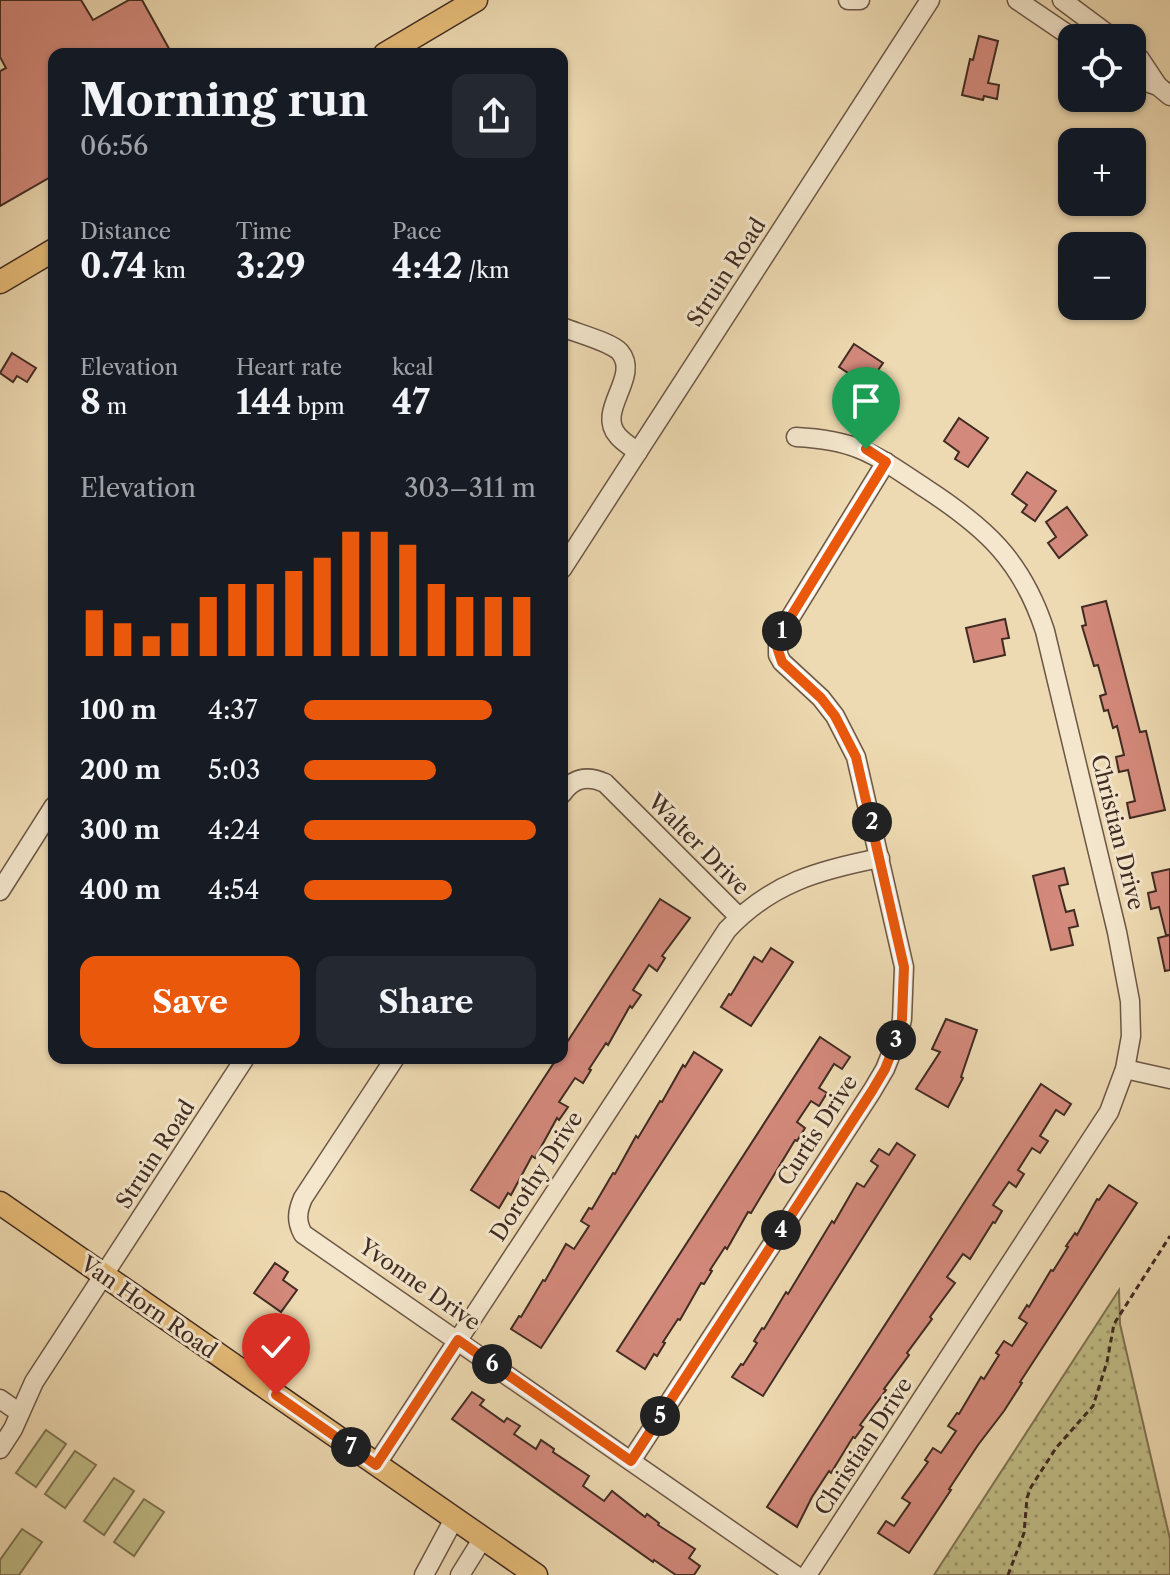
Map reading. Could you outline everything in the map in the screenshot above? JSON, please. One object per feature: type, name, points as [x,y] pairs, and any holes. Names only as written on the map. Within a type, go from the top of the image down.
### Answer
[{"type":"main road","points":[[395,48],[476,0]]},
{"type":"main road","points":[[0,282],[48,254]]},
{"type":"main road","name":"Van Horn Road","points":[[0,1203],[536,1575]]},
{"type":"street","points":[[848,0],[860,0]]},
{"type":"street","name":"Struin Road","points":[[568,560],[930,0]]},
{"type":"street","points":[[1017,0],[1058,28]]},
{"type":"street","points":[[1062,0],[1094,24]]},
{"type":"street","points":[[1146,67],[1164,91]]},
{"type":"street","points":[[568,329],[619,350],[626,362],[624,378],[611,415],[616,434],[638,452]]},
{"type":"street","name":"Christian Drive","points":[[796,437],[828,438],[866,449],[963,513],[985,531],[1016,568],[1038,609],[1122,954],[1132,1015],[1125,1069],[1118,1093],[1096,1132],[807,1575]]},
{"type":"street","name":"Curtis Drive","points":[[631,1461],[872,1091],[891,1057],[902,1019],[904,967],[861,773],[849,741],[821,698],[782,662],[777,647],[785,626],[886,462]]},
{"type":"street","points":[[568,537],[579,543]]},
{"type":"street","name":"Walter Drive","points":[[569,788],[594,778],[605,783],[739,917],[764,897],[792,882],[833,867],[880,858]]},
{"type":"street","points":[[0,891],[48,815]]},
{"type":"street","name":"Dorothy Drive","points":[[376,1465],[716,944],[739,917]]},
{"type":"street","name":"Struin Road","points":[[0,1449],[34,1382],[241,1064]]},
{"type":"street","name":"Yvonne Drive","points":[[391,1064],[303,1198],[297,1222],[308,1240],[331,1252],[795,1575]]},
{"type":"street","points":[[1125,1069],[1170,1079]]},
{"type":"street","points":[[0,1399],[20,1413]]},
{"type":"street","points":[[424,1575],[454,1519]]},
{"type":"street","points":[[460,1575],[483,1538]]},
{"type":"path","points":[[1008,1575],[1024,1533],[1031,1487],[1056,1448],[1093,1406],[1107,1362],[1114,1324],[1170,1236]]},
{"type":"shaded area","points":[[1119,1290],[1120,1324],[1170,1539],[1170,1575],[934,1575]]},
{"type":"shaded area","points":[[46,1430],[66,1444],[36,1487],[16,1473]]},
{"type":"shaded area","points":[[75,1451],[96,1465],[65,1508],[45,1494]]},
{"type":"shaded area","points":[[114,1478],[134,1491],[104,1535],[84,1521]]},
{"type":"shaded area","points":[[144,1499],[164,1512],[134,1556],[114,1542]]},
{"type":"shaded area","points":[[22,1529],[42,1542],[19,1575],[0,1575],[0,1560]]},
{"type":"building","points":[[0,0],[81,0],[93,20],[129,0],[142,0],[169,48],[48,48],[48,178],[0,206],[0,71],[6,68],[0,57]]},
{"type":"building","points":[[979,36],[998,41],[988,83],[999,85],[997,99],[984,96],[983,100],[962,95]]},
{"type":"building","points":[[854,344],[883,363],[862,393],[849,384],[854,377],[839,367]]},
{"type":"building","points":[[12,353],[36,368],[27,382],[17,376],[13,382],[0,373]]},
{"type":"building","points":[[959,418],[988,438],[968,467],[955,459],[959,452],[944,441]]},
{"type":"building","points":[[1027,472],[1056,491],[1035,521],[1022,512],[1027,505],[1012,494]]},
{"type":"building","points":[[1067,507],[1087,535],[1059,558],[1048,543],[1056,537],[1046,522]]},
{"type":"building","points":[[1106,601],[1140,732],[1146,731],[1165,810],[1130,818],[1127,803],[1135,801],[1128,770],[1119,772],[1116,757],[1124,755],[1117,726],[1113,728],[1108,710],[1104,711],[1100,696],[1106,694],[1082,626],[1086,625],[1082,607]]},
{"type":"building","points":[[1005,619],[1009,638],[1002,639],[1005,655],[974,662],[966,628]]},
{"type":"building","points":[[1064,868],[1068,884],[1059,886],[1066,912],[1074,910],[1078,926],[1069,928],[1073,945],[1051,950],[1033,876]]},
{"type":"building","points":[[1170,869],[1170,935],[1166,935],[1159,907],[1151,909],[1148,893],[1156,891],[1152,873]]},
{"type":"building","points":[[660,899],[690,918],[662,956],[665,958],[657,971],[649,965],[633,990],[641,995],[632,1008],[630,1006],[583,1083],[575,1078],[559,1102],[568,1107],[559,1120],[557,1118],[535,1158],[532,1156],[511,1195],[508,1193],[499,1208],[471,1190],[553,1064],[568,1064],[568,1041]]},
{"type":"building","points":[[1170,935],[1170,970],[1165,971],[1158,938]]},
{"type":"building","points":[[771,948],[793,962],[751,1026],[721,1007],[754,957],[762,962]]},
{"type":"building","points":[[946,1019],[977,1030],[963,1078],[948,1107],[916,1089],[940,1052],[932,1049]]},
{"type":"building","points":[[820,1037],[850,1057],[842,1069],[834,1064],[819,1088],[827,1093],[819,1106],[811,1101],[797,1122],[805,1128],[797,1141],[710,1270],[704,1284],[701,1283],[657,1356],[654,1354],[645,1369],[617,1351]]},
{"type":"building","points":[[694,1052],[722,1070],[541,1348],[511,1329],[545,1281],[566,1244],[574,1249],[589,1226],[581,1221],[589,1208],[592,1209],[636,1136],[638,1138]]},
{"type":"building","points":[[1041,1084],[1071,1104],[1064,1115],[1056,1110],[1040,1136],[1048,1141],[1040,1153],[1032,1148],[1018,1170],[1024,1174],[1016,1187],[1009,1182],[993,1205],[1002,1211],[995,1223],[970,1259],[963,1254],[947,1277],[955,1283],[860,1425],[863,1427],[812,1497],[797,1527],[767,1507]]},
{"type":"building","points":[[897,1143],[915,1155],[763,1396],[732,1377],[743,1365],[757,1343],[754,1341],[762,1328],[786,1292],[788,1294],[857,1183],[864,1187],[878,1166],[871,1161],[879,1149],[889,1155]]},
{"type":"building","points":[[1109,1185],[1137,1203],[909,1553],[878,1533],[886,1521],[894,1526],[910,1503],[902,1498],[928,1462],[925,1460],[933,1448],[941,1453],[956,1431],[948,1426],[959,1414],[981,1377],[984,1379],[1004,1341],[1012,1346],[1027,1323],[1019,1318]]},
{"type":"building","points":[[275,1263],[288,1272],[283,1280],[297,1290],[281,1312],[254,1293]]},
{"type":"building","points":[[472,1392],[484,1400],[480,1405],[504,1422],[507,1418],[520,1426],[514,1434],[536,1449],[541,1440],[589,1476],[583,1486],[604,1501],[612,1491],[645,1517],[647,1514],[658,1525],[695,1549],[689,1558],[700,1566],[694,1575],[676,1575],[653,1562],[452,1419]]},
{"type":"route","points":[[276,1395],[376,1465],[458,1340],[631,1461],[872,1091],[891,1057],[899,1034],[904,967],[856,757],[835,716],[821,698],[782,662],[777,647],[785,626],[886,462],[866,449]]}]
